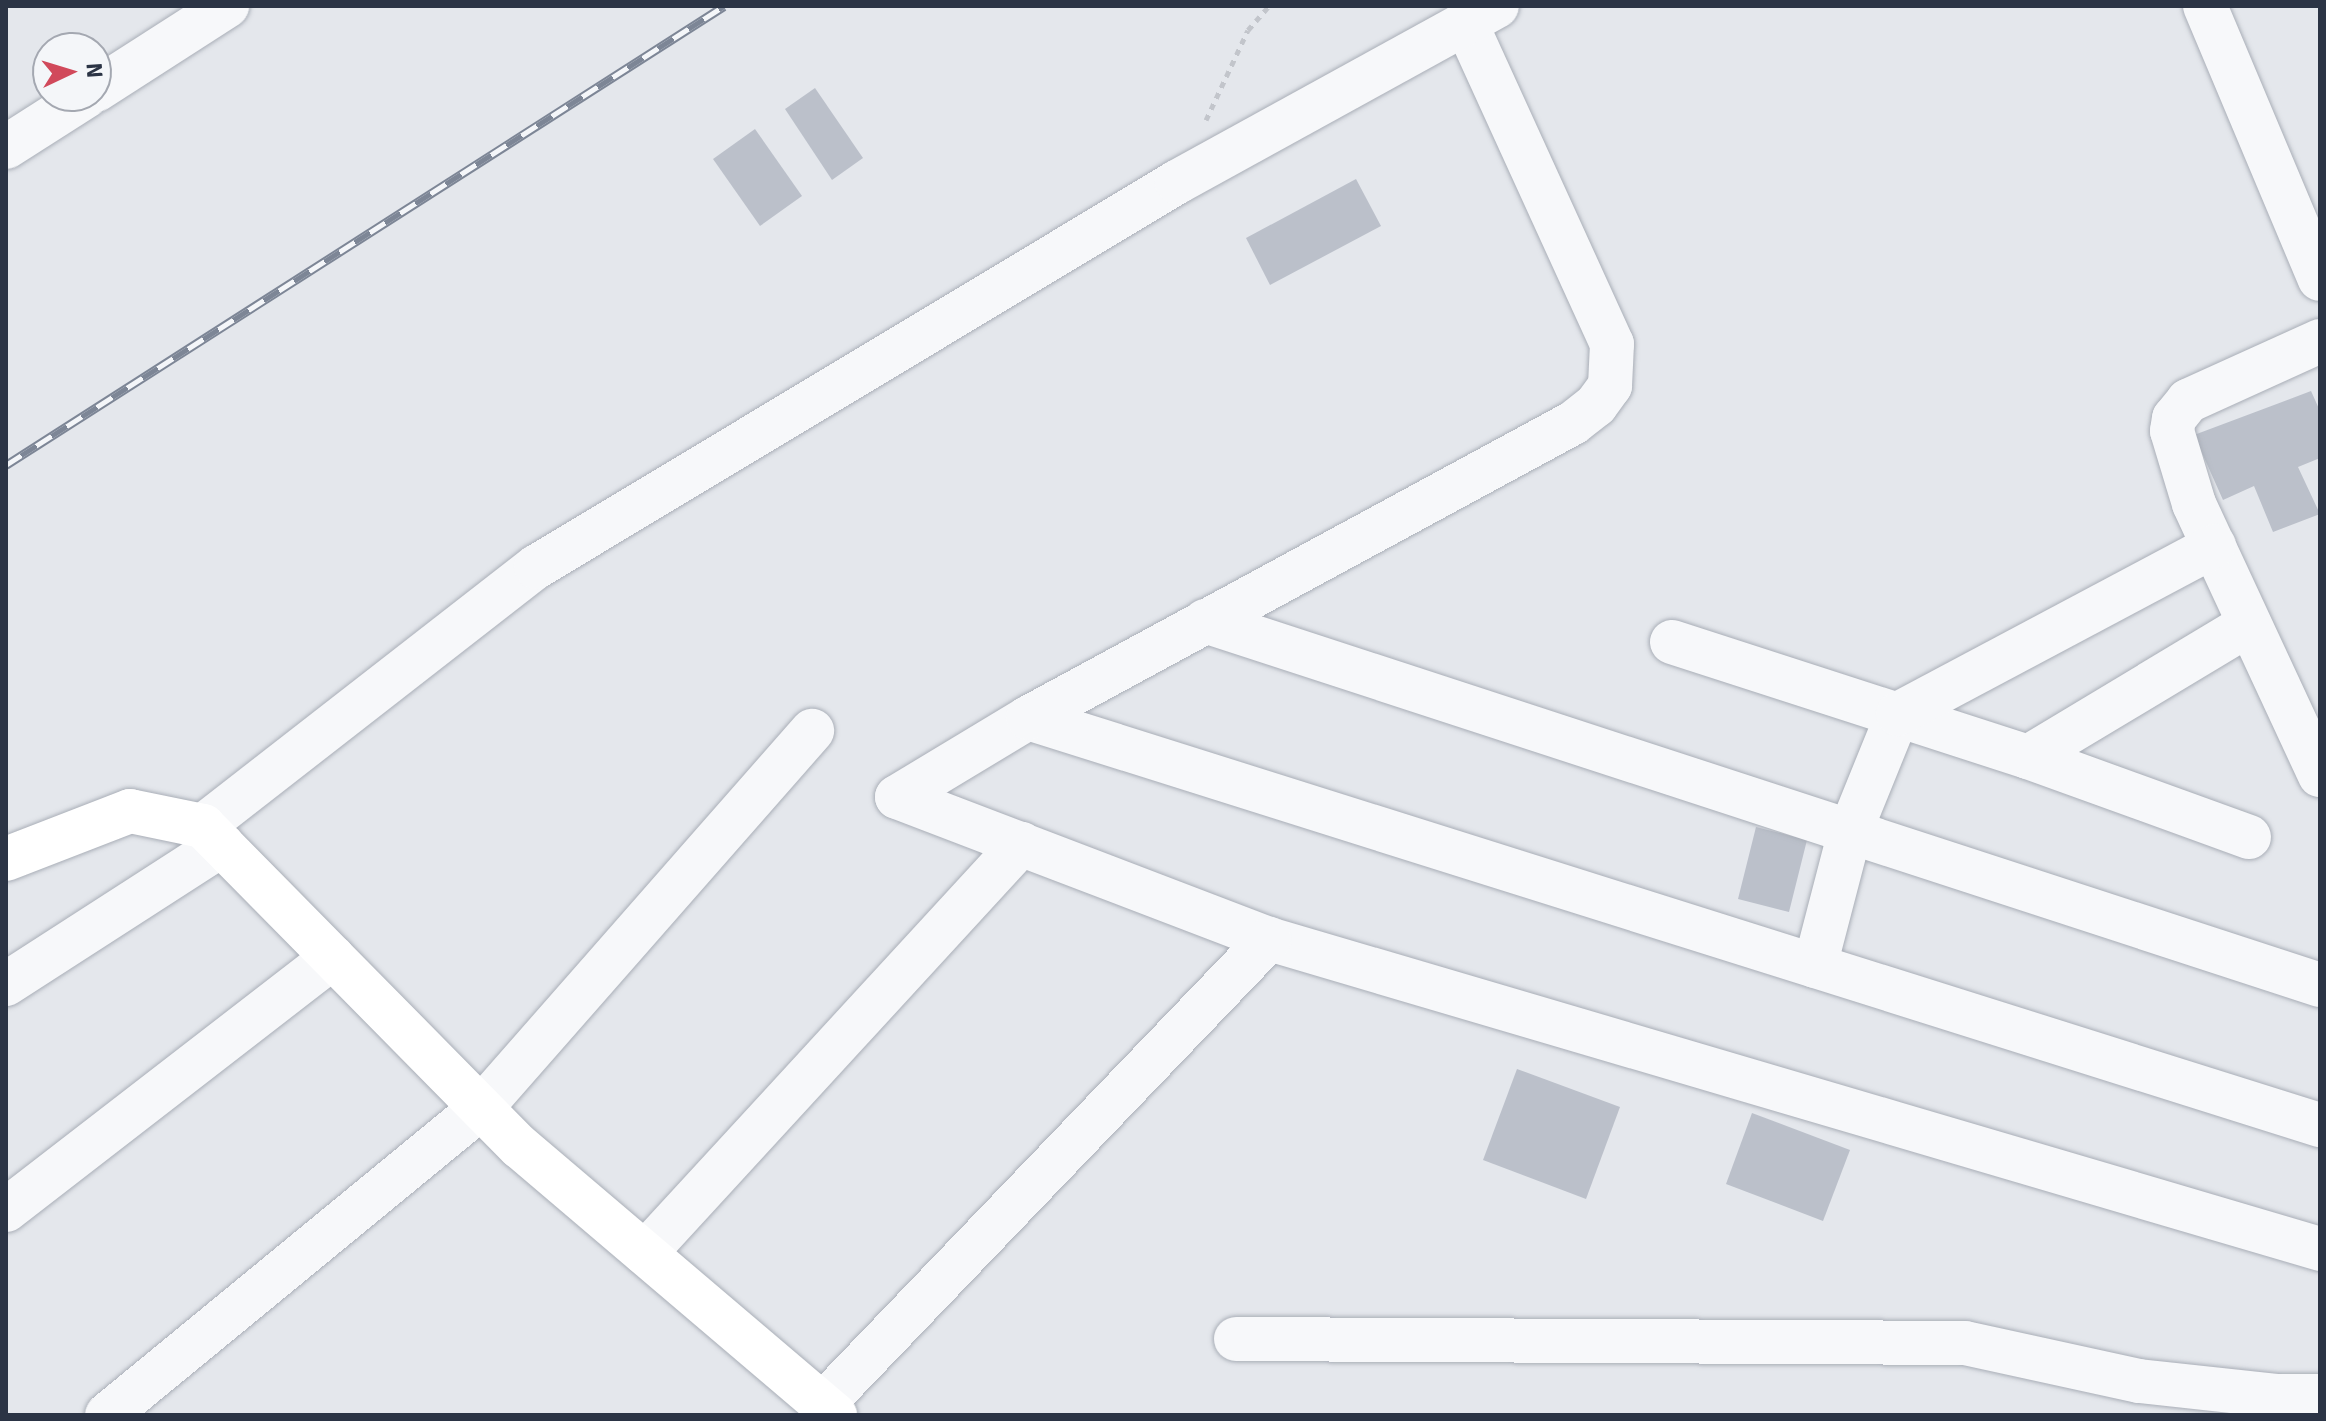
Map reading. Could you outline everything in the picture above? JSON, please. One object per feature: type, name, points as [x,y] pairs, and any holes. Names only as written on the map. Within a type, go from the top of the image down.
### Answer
[{"type":"main road","points":[[6,859],[130,811],[212,835],[520,1147],[828,1410]]},
{"type":"street","points":[[112,80],[227,6]]},
{"type":"street","points":[[2205,6],[2320,279]]},
{"type":"street","points":[[6,984],[212,835],[536,567],[1177,182],[1481,14],[1612,344],[1610,386],[1596,405],[1573,423],[1028,718],[897,797],[1269,939],[2320,1249]]},
{"type":"street","points":[[6,147],[61,112]]},
{"type":"street","points":[[2320,341],[2188,401],[2174,418],[2172,431],[2180,467],[2320,775]]},
{"type":"street","points":[[1815,966],[1850,832],[1898,714],[2214,546]]},
{"type":"street","points":[[1205,621],[2320,985]]},
{"type":"street","points":[[2028,757],[2249,624]]},
{"type":"street","points":[[1672,642],[2028,757],[2249,837]]},
{"type":"street","points":[[1028,718],[2320,1125]]},
{"type":"street","points":[[107,1415],[481,1108],[812,731]]},
{"type":"street","points":[[645,1253],[1021,844]]},
{"type":"street","points":[[828,1410],[1269,939]]},
{"type":"street","points":[[6,1210],[333,957]]},
{"type":"street","points":[[1236,1339],[1965,1343],[2139,1381],[2278,1396],[2320,1396]]},
{"type":"path","points":[[1203,127],[1248,30],[1269,6]]},
{"type":"building","points":[[815,88],[863,158],[832,180],[785,109]]},
{"type":"building","points":[[755,129],[802,196],[760,226],[713,159]]},
{"type":"building","points":[[1356,179],[1381,226],[1270,285],[1246,238]]},
{"type":"building","points":[[2311,391],[2320,411],[2320,458],[2298,467],[2320,514],[2273,532],[2254,486],[2223,500],[2194,435]]},
{"type":"building","points":[[1756,827],[1807,840],[1789,912],[1738,899]]},
{"type":"building","points":[[1517,1069],[1620,1107],[1586,1199],[1483,1160]]},
{"type":"building","points":[[1752,1113],[1850,1150],[1823,1221],[1726,1184]]},
{"type":"railway","points":[[6,465],[724,6]]}]
